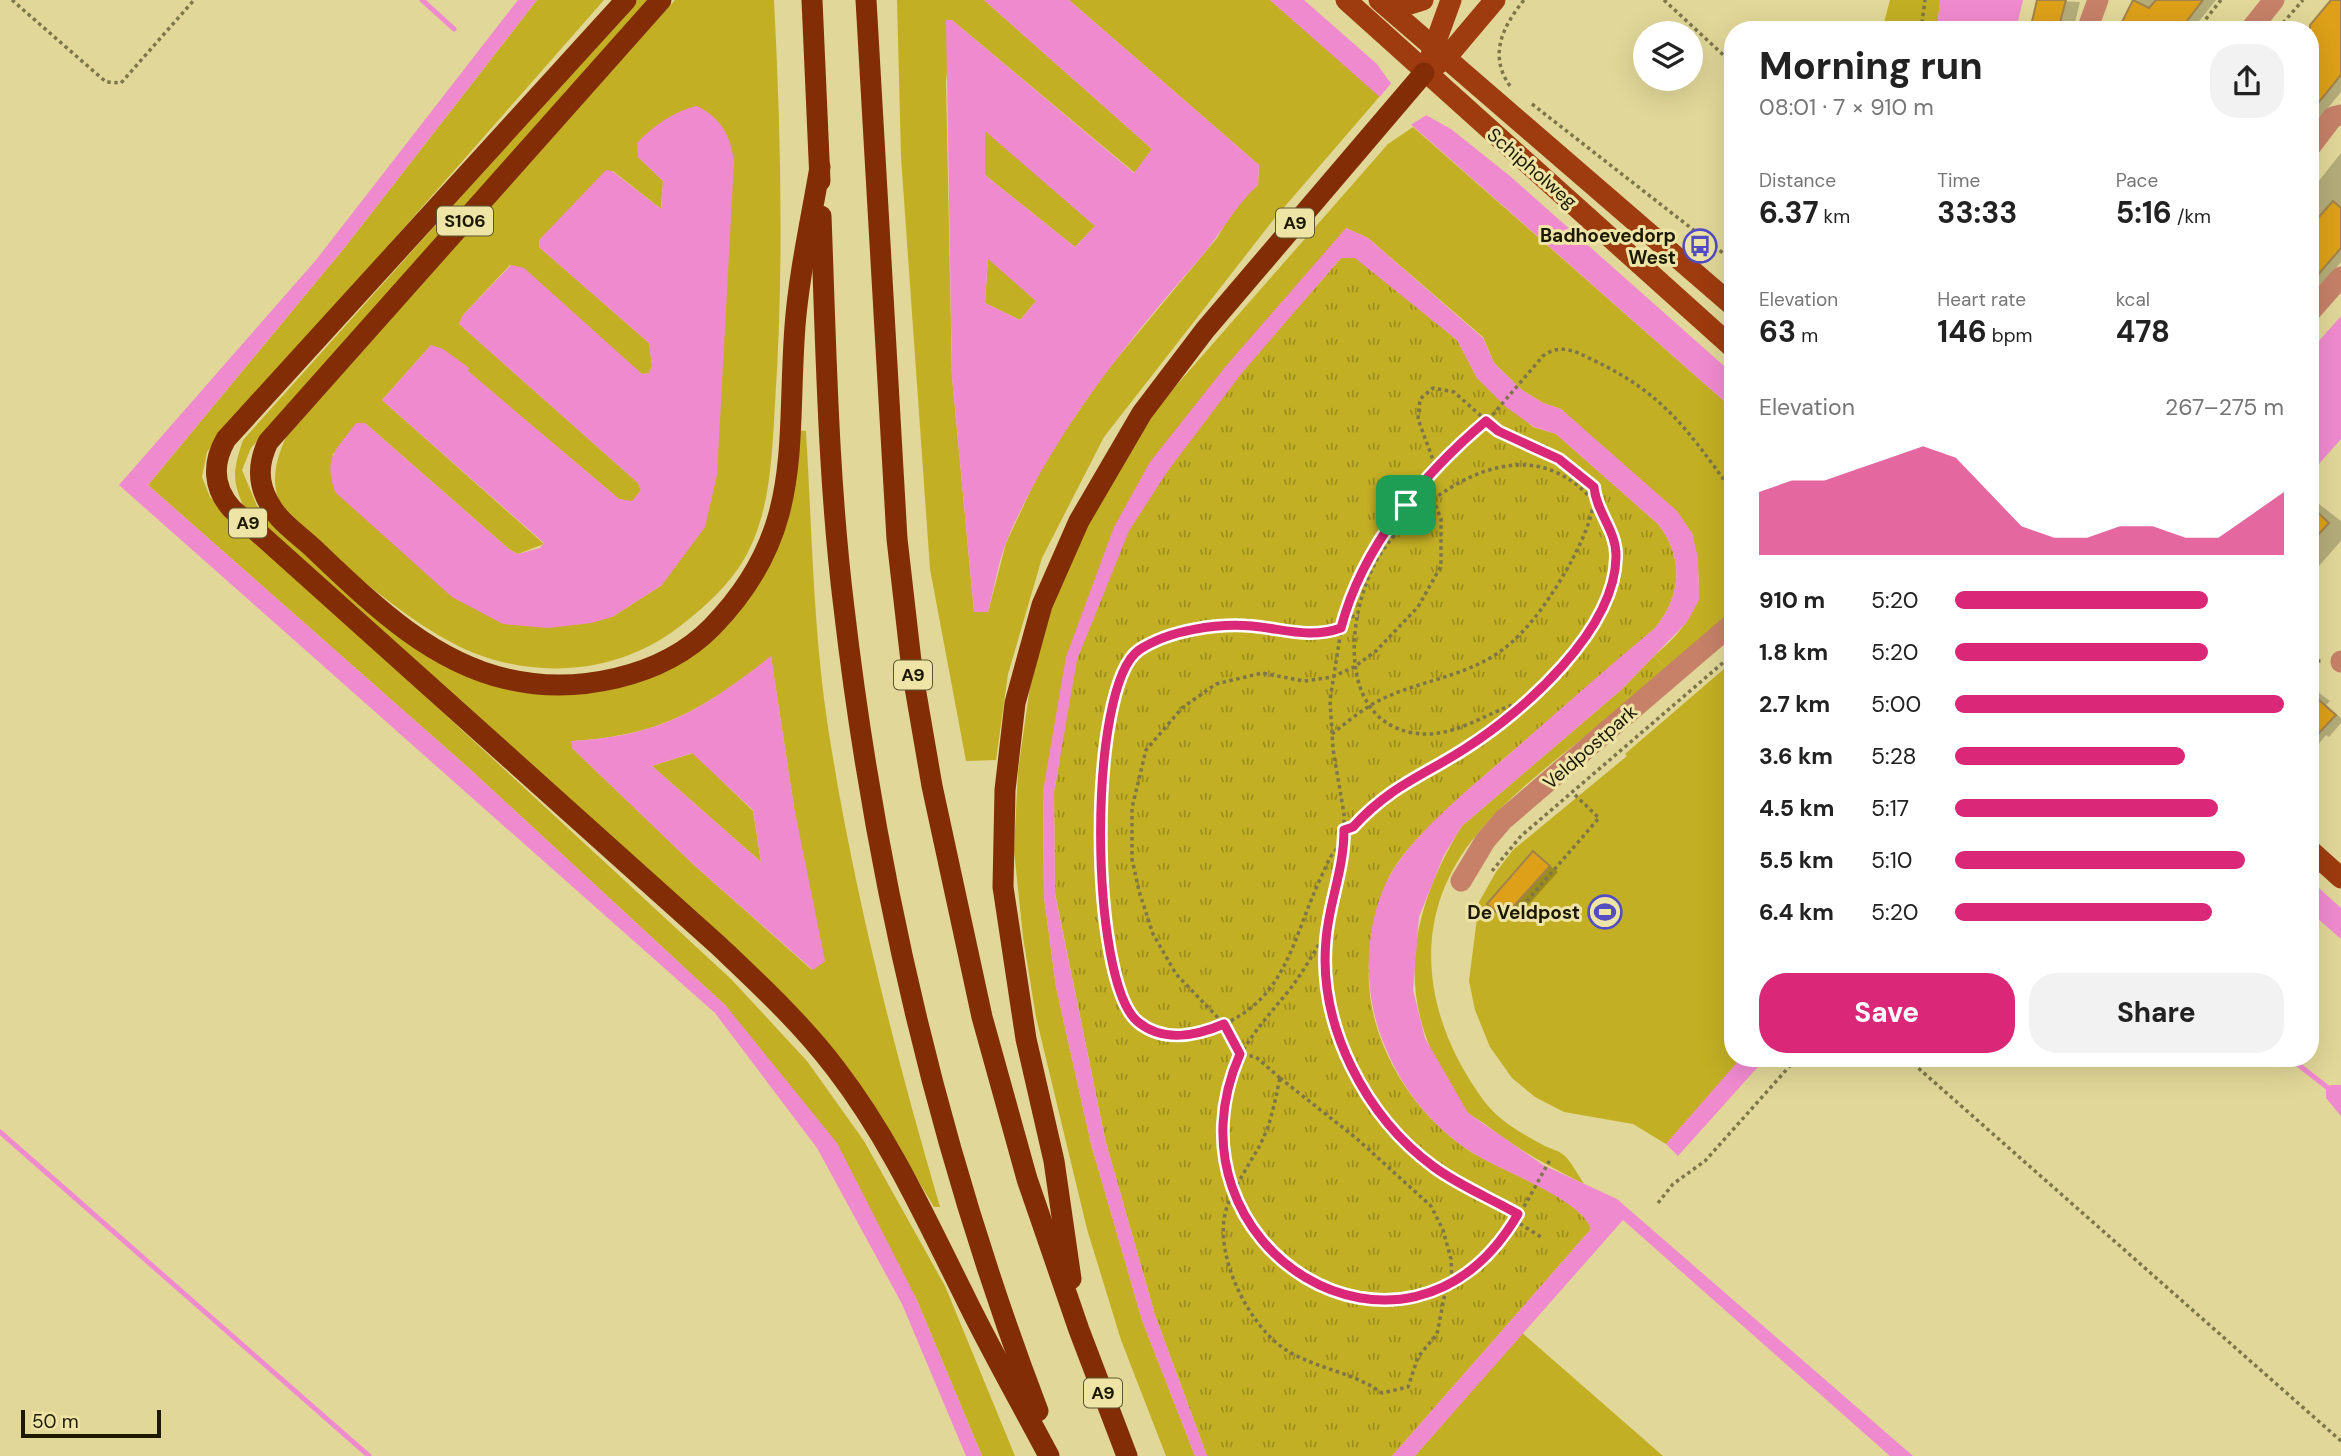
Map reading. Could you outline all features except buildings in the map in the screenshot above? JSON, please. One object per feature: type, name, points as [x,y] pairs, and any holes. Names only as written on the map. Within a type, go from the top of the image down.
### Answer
[{"type":"highway","name":"S106","points":[[311,346],[626,0]]},
{"type":"highway","name":"S106","points":[[268,442],[661,0]]},
{"type":"highway","name":"A9","points":[[812,0],[829,411],[843,606],[874,811],[907,979],[953,1157],[1010,1337],[1055,1456]]},
{"type":"highway","name":"A9","points":[[866,0],[897,539],[912,670],[932,786],[982,1017],[1027,1179],[1079,1329],[1128,1456]]},
{"type":"highway","name":"A9","points":[[1079,1329],[1054,1161],[1026,1039],[1003,887],[1005,790],[1015,704],[1042,605],[1079,521],[1142,413],[1205,330],[1421,77]]},
{"type":"highway","name":"A9","points":[[268,442],[259,468],[272,510],[350,584],[410,634],[445,655],[505,679],[573,685],[624,675],[668,658],[701,637],[734,603],[757,572],[777,524],[788,477],[795,325],[820,167]]},
{"type":"highway","name":"A9","points":[[311,346],[276,380],[222,447],[216,477],[227,503],[719,946],[780,1004],[819,1048],[853,1093],[915,1192],[962,1292],[1049,1456]]},
{"type":"main road","name":"Schipholweg","points":[[1346,0],[1421,77],[1724,340]]},
{"type":"main road","name":"Schipholweg","points":[[1382,2],[1410,5],[1423,0]]},
{"type":"main road","points":[[1440,52],[1451,0]]},
{"type":"main road","points":[[1421,77],[1440,52],[1494,0]]},
{"type":"main road","name":"Schipholweg","points":[[1382,2],[1724,298]]},
{"type":"main road","points":[[2319,858],[2341,877]]},
{"type":"street","points":[[2090,21],[2098,0]]},
{"type":"street","points":[[2242,21],[2259,0]]},
{"type":"street","points":[[2257,21],[2274,0]]},
{"type":"street","points":[[2319,135],[2333,117],[2341,115]]},
{"type":"street","points":[[2319,302],[2341,277]]},
{"type":"street","name":"Veldpostpark","points":[[1461,881],[1485,841],[1503,820],[1724,631]]},
{"type":"path","points":[[12,0],[106,82],[121,83],[194,0]]},
{"type":"path","points":[[1515,91],[1501,68],[1499,45],[1508,21],[1524,0]]},
{"type":"path","points":[[1664,0],[1724,56]]},
{"type":"path","points":[[1922,21],[1925,0]]},
{"type":"path","points":[[2204,21],[2221,0]]},
{"type":"path","points":[[2285,21],[2303,0]]},
{"type":"path","points":[[1525,99],[1724,254]]},
{"type":"path","points":[[1518,1214],[1434,1167],[1405,1142],[1379,1112],[1357,1079],[1339,1033],[1331,1000],[1326,941],[1344,844],[1332,734],[1332,677],[1341,628],[1361,575],[1384,538],[1436,468],[1494,413],[1543,356],[1559,348],[1575,351],[1635,382],[1673,413],[1724,480]]},
{"type":"path","points":[[1332,734],[1369,705],[1387,696],[1440,680],[1499,653],[1548,603],[1576,553],[1595,504],[1594,487],[1559,459],[1498,431],[1454,392],[1433,388],[1420,399],[1418,419],[1436,468]]},
{"type":"path","points":[[1344,830],[1353,827],[1395,788],[1492,731],[1543,686],[1581,644],[1609,594],[1616,553],[1609,528],[1595,504],[1571,479],[1549,469],[1527,464],[1487,469],[1461,481],[1434,501],[1389,542],[1371,575],[1359,616],[1354,667],[1359,688],[1369,705],[1394,726],[1424,734],[1450,730],[1524,701]]},
{"type":"path","points":[[1240,1054],[1224,1024],[1176,974],[1153,934],[1139,891],[1132,859],[1132,808],[1146,750],[1182,708],[1216,684],[1262,673],[1304,681],[1332,677],[1354,667],[1376,650],[1418,607],[1441,566],[1441,519],[1434,501]]},
{"type":"path","points":[[1384,538],[1389,542]]},
{"type":"path","points":[[1345,617],[1359,616]]},
{"type":"path","points":[[1341,628],[1306,634],[1242,625],[1189,632],[1139,651],[1124,666],[1116,683],[1107,744],[1101,830],[1104,910],[1119,993],[1136,1021],[1157,1033],[1183,1036],[1224,1024],[1257,1003],[1282,974],[1320,878],[1331,856],[1344,844]]},
{"type":"path","name":"Veldpostpark","points":[[1489,876],[1521,836],[1724,661]]},
{"type":"path","points":[[1513,917],[1599,818],[1556,777]]},
{"type":"path","points":[[1326,941],[1319,944],[1291,988],[1256,1027],[1240,1054],[1225,1096],[1221,1128],[1223,1153],[1234,1195],[1248,1223],[1271,1252],[1295,1271],[1322,1285],[1356,1296],[1391,1300],[1416,1297],[1452,1283],[1490,1255],[1550,1160]]},
{"type":"path","points":[[1240,1054],[1256,1056],[1280,1079],[1356,1138],[1431,1206],[1443,1230],[1451,1259],[1452,1283],[1445,1293],[1437,1334],[1419,1357],[1414,1378],[1408,1387],[1382,1393],[1363,1379],[1318,1366],[1284,1348],[1255,1317],[1234,1284],[1225,1248],[1225,1211],[1262,1142],[1272,1115],[1280,1079]]},
{"type":"path","points":[[1658,1203],[1673,1184],[1706,1161],[1789,1067]]},
{"type":"path","points":[[1917,1067],[2341,1441]]},
{"type":"path","points":[[1514,1220],[1541,1237]]},
{"type":"green space","points":[[537,0],[604,0],[207,452],[202,477],[210,497],[731,979],[807,1061],[864,1141],[945,1286],[1015,1456],[982,1456],[916,1298],[726,1006],[472,771],[148,485],[345,247]]},
{"type":"green space","points":[[637,0],[647,0],[251,448],[242,470],[257,506],[407,639],[454,668],[596,689],[739,608],[797,430],[806,431],[819,654],[838,788],[876,969],[940,1207],[934,1207],[880,1116],[823,1044],[246,512],[235,477],[243,440]],"holes":[[[771,657],[794,807],[812,970],[695,866],[572,748],[572,741],[631,733],[679,717],[723,692]]]},
{"type":"green space","points":[[675,0],[774,0],[780,151],[780,253],[778,354],[769,480],[762,517],[748,552],[726,584],[699,611],[656,642],[632,654],[580,667],[527,667],[474,653],[430,630],[402,611],[320,547],[290,518],[278,498],[275,478],[282,447],[291,428]],"holes":[[[638,157],[734,162],[662,585],[612,617],[332,455],[365,423],[510,550],[518,554],[544,544],[382,400],[431,345],[467,371],[619,499],[632,502],[641,490],[638,483],[459,324],[463,315],[510,265],[642,374],[649,373],[652,366],[649,343],[539,247],[540,239],[613,171],[661,209],[663,181]]]},
{"type":"green space","points":[[897,0],[984,0],[1152,149],[1135,173],[952,20],[946,82],[952,377],[974,612],[988,612],[1006,543],[1044,462],[1104,374],[1217,238],[1237,204],[1258,185],[1259,165],[1069,0],[1270,0],[1380,96],[1274,219],[1104,437],[1042,558],[1008,674],[996,760],[966,761],[930,569],[901,157]]},
{"type":"green space","points":[[1890,0],[1940,0],[1938,21],[1884,21]]},
{"type":"green space","points":[[1413,127],[1724,401],[1724,621],[1667,669],[1654,656],[1682,628],[1696,601],[1698,571],[1692,533],[1561,409],[1543,403],[1522,390],[1494,363],[1483,337],[1368,238],[1346,228],[1043,791],[1044,897],[1056,987],[1091,1144],[1142,1320],[1195,1456],[1166,1456],[1121,1340],[1087,1229],[1036,1017],[1023,937],[1014,850],[1018,771],[1031,680],[1055,594],[1082,528],[1146,420],[1388,144]]},
{"type":"green space","points":[[985,130],[1095,226],[1075,247],[985,175]]},
{"type":"green space","points":[[988,258],[1036,301],[1020,320],[985,303]]},
{"type":"green space","points":[[1341,258],[1356,258],[1457,340],[1477,378],[1533,427],[1556,434],[1658,524],[1676,563],[1675,590],[1671,603],[1655,628],[1467,791],[1408,850],[1386,884],[1370,956],[1369,989],[1374,1016],[1382,1043],[1409,1092],[1446,1133],[1468,1150],[1556,1196],[1585,1218],[1591,1229],[1392,1456],[1207,1456],[1155,1315],[1105,1139],[1055,893],[1054,792],[1077,660],[1129,531],[1167,472],[1241,374]]},
{"type":"green space","points":[[1654,656],[1667,669],[1630,700],[1621,690]]},
{"type":"green space","name":"De Veldpost","points":[[1724,669],[1724,1067],[1734,1067],[1666,1144],[1633,1124],[1564,1112],[1535,1097],[1512,1078],[1490,1047],[1475,1010],[1469,981],[1479,902],[1496,872],[1513,850],[1627,756],[1625,754]]},
{"type":"green space","points":[[1621,690],[1630,700],[1531,780],[1478,833],[1455,865],[1440,899],[1433,933],[1432,967],[1437,1002],[1447,1036],[1463,1069],[1496,1115],[1527,1136],[1564,1155],[1584,1184],[1521,1149],[1464,1109],[1430,1048],[1420,1016],[1415,984],[1416,952],[1421,920],[1431,888],[1462,826]]},
{"type":"green space","points":[[693,753],[753,811],[761,862],[652,766]]},
{"type":"green space","points":[[1521,1332],[1663,1456],[1415,1456]]},
{"type":"shaded area","points":[[518,0],[537,0],[345,247],[148,485],[472,771],[726,1006],[837,1143],[916,1298],[982,1456],[966,1456],[902,1304],[817,1148],[715,1013],[119,485],[316,260]]},
{"type":"shaded area","points":[[984,0],[1069,0],[1259,165],[1258,185],[1119,356],[1069,426],[1025,501],[1007,540],[988,612],[974,612],[952,377],[946,20],[952,20],[1134,173],[1152,149]],"holes":[[[985,131],[1095,226],[1075,247],[985,175]],[[988,259],[1036,301],[1020,320],[985,303]]]},
{"type":"shaded area","points":[[1270,0],[1304,0],[1377,64],[1389,81],[1426,115],[1451,129],[1510,176],[1724,366],[1724,401]]},
{"type":"shaded area","points":[[1940,0],[2023,0],[2018,21],[1938,21]]},
{"type":"shaded area","points":[[697,106],[712,116],[723,129],[734,162],[717,475],[705,527],[662,585],[612,617],[591,623],[548,628],[503,624],[452,597],[335,492],[330,471],[331,462],[337,448],[356,423],[365,423],[510,550],[518,554],[540,548],[544,543],[382,400],[431,345],[443,349],[469,368],[468,371],[619,499],[632,501],[641,490],[638,483],[459,324],[463,315],[511,265],[524,268],[642,374],[649,373],[652,366],[649,343],[539,247],[540,239],[606,170],[612,171],[661,209],[663,181],[638,157],[637,143],[664,120]]},
{"type":"shaded area","points":[[1346,228],[1368,238],[1483,338],[1494,363],[1522,390],[1543,403],[1561,409],[1677,511],[1692,533],[1698,558],[1699,600],[1687,622],[1621,690],[1462,826],[1444,855],[1419,917],[1413,990],[1425,1038],[1468,1113],[1543,1165],[1617,1199],[1913,1456],[1890,1456],[1623,1220],[1415,1456],[1392,1456],[1591,1229],[1585,1218],[1573,1207],[1539,1186],[1485,1160],[1458,1142],[1431,1119],[1409,1091],[1384,1044],[1372,1004],[1369,983],[1370,940],[1380,898],[1398,862],[1458,798],[1655,628],[1671,603],[1675,590],[1676,563],[1658,524],[1556,434],[1534,427],[1506,407],[1477,378],[1457,340],[1355,258],[1341,258],[1241,374],[1167,472],[1129,531],[1077,660],[1054,792],[1055,894],[1105,1139],[1155,1315],[1207,1456],[1195,1456],[1142,1320],[1091,1144],[1056,987],[1044,897],[1043,791],[1066,657],[1114,527],[1150,462],[1226,366]]},
{"type":"shaded area","points":[[2341,316],[2341,439],[2319,464],[2319,341]]},
{"type":"shaded area","points":[[771,656],[794,807],[825,961],[813,970],[695,866],[572,748],[571,741],[631,733],[679,717],[723,691]],"holes":[[[692,753],[753,810],[761,862],[652,766]]]},
{"type":"shaded area","points":[[2319,888],[2341,908],[2341,939],[2319,920]]},
{"type":"shaded area","points":[[1733,1067],[1758,1067],[1678,1156],[1666,1144]]},
{"type":"shaded area","points":[[2331,1085],[2341,1085],[2341,1116],[2326,1098],[2326,1089]]},
{"type":"pier","points":[[1393,81],[1430,113],[1407,127],[1378,99]]},
{"type":"waterway","points":[[422,0],[454,29]]},
{"type":"waterway","points":[[2301,1067],[2341,1098]]},
{"type":"waterway","points":[[0,1132],[369,1456]]},
{"type":"place","name":"Badhoevedorp West","points":[[1700,246]]},
{"type":"place","name":"De Veldpost","points":[[1605,912]]},
{"type":"route","points":[[1486,421],[1498,431],[1559,459],[1594,487],[1595,504],[1605,517],[1614,540],[1616,567],[1606,603],[1599,617],[1581,644],[1543,686],[1492,731],[1451,758],[1395,788],[1366,812],[1353,827],[1344,830],[1342,866],[1326,939],[1326,952],[1334,1016],[1350,1064],[1366,1094],[1405,1142],[1434,1167],[1518,1214],[1498,1246],[1465,1276],[1438,1290],[1404,1300],[1391,1300],[1340,1292],[1301,1275],[1271,1252],[1239,1208],[1227,1175],[1221,1128],[1225,1096],[1240,1054],[1224,1024],[1200,1033],[1169,1036],[1157,1033],[1136,1021],[1122,1002],[1106,929],[1101,872],[1101,808],[1116,683],[1130,658],[1148,645],[1163,639],[1205,629],[1242,625],[1306,634],[1341,628],[1361,575],[1406,505],[1432,471],[1486,421]]}]
